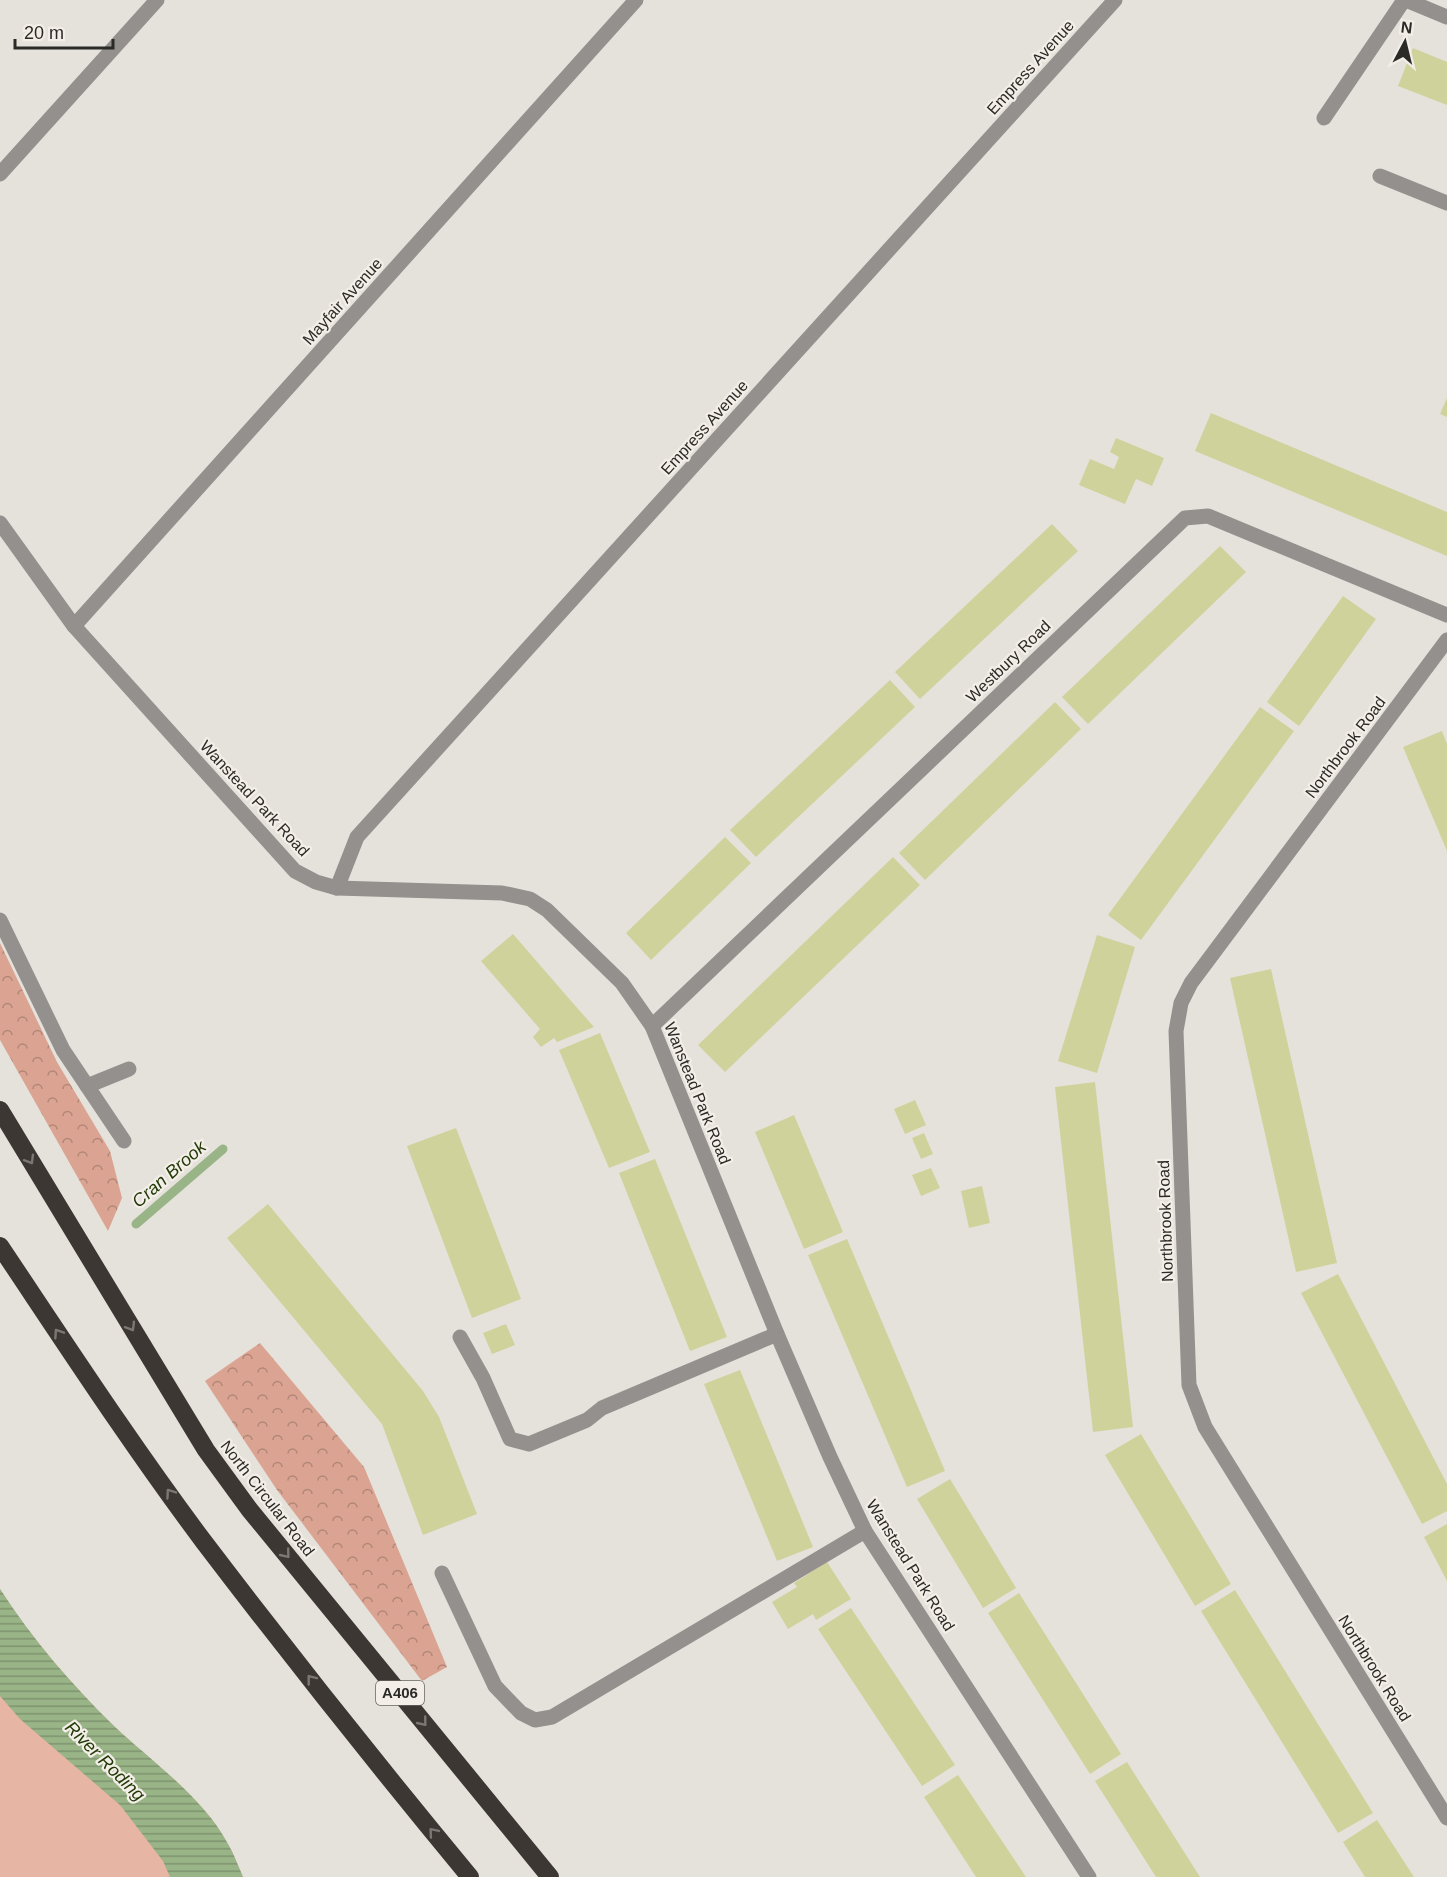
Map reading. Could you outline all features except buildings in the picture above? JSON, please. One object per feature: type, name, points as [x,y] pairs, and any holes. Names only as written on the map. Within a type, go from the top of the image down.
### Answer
[{"type":"highway","name":"North Circular Road","points":[[0,1110],[206,1450],[249,1509],[550,1877]]},
{"type":"highway","points":[[0,1246],[94,1386],[204,1541],[397,1788],[470,1877]]},
{"type":"street","points":[[0,174],[157,0]]},
{"type":"street","name":"Mayfair Avenue","points":[[74,626],[636,0]]},
{"type":"street","name":"Empress Avenue","points":[[337,888],[357,837],[1115,0]]},
{"type":"street","points":[[1324,118],[1405,0],[1447,17]]},
{"type":"street","points":[[1380,176],[1447,203]]},
{"type":"street","name":"Westbury Road","points":[[652,1026],[1185,518],[1208,516],[1447,615]]},
{"type":"street","name":"Wanstead Park Road","points":[[0,523],[74,626],[296,871],[316,882],[337,888],[502,893],[530,899],[547,910],[622,983],[652,1026],[777,1334],[865,1531],[1089,1877]]},
{"type":"street","name":"Northbrook Road","points":[[1447,640],[1191,983],[1181,1003],[1176,1030],[1189,1385],[1205,1427],[1447,1818]]},
{"type":"street","points":[[0,920],[63,1050],[124,1140]]},
{"type":"street","points":[[87,1086],[129,1069]]},
{"type":"street","points":[[460,1337],[483,1378],[510,1439],[529,1444],[587,1420],[602,1408],[777,1334]]},
{"type":"street","points":[[442,1573],[495,1686],[521,1713],[535,1719],[552,1717],[865,1531]]},
{"type":"shaded area","points":[[0,1589],[39,1644],[83,1694],[205,1811],[228,1844],[243,1877],[0,1877]]},
{"type":"green space","points":[[0,943],[57,1062],[110,1151],[122,1198],[108,1231],[0,1040]]},
{"type":"green space","points":[[260,1343],[364,1467],[447,1667],[422,1681],[277,1490],[205,1381]]},
{"type":"water","name":"River Roding","points":[[0,1589],[39,1644],[83,1694],[205,1811],[228,1844],[243,1877],[170,1877],[163,1861],[120,1805],[20,1719],[0,1696]]},
{"type":"waterway","name":"Cran Brook","points":[[136,1224],[223,1149]]}]
